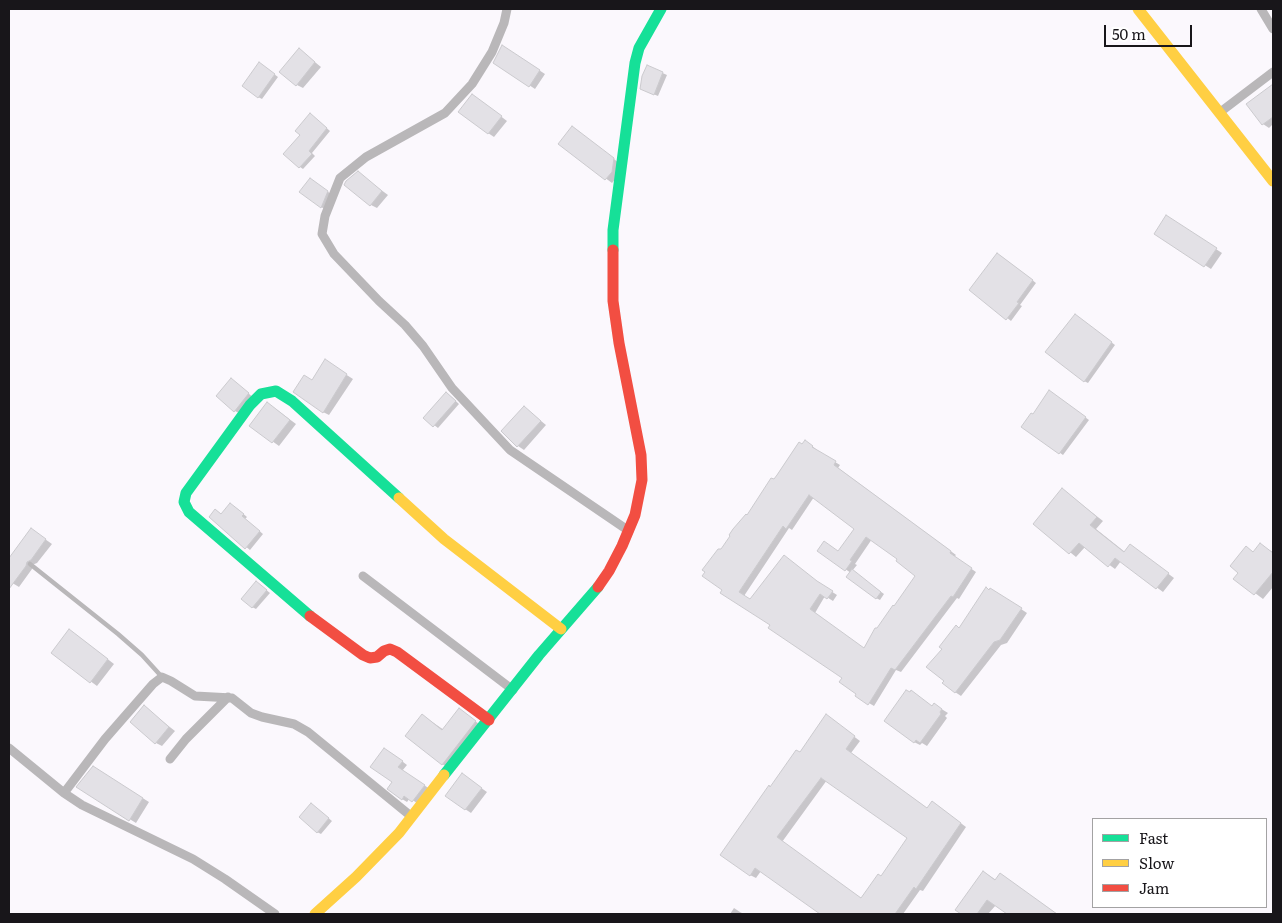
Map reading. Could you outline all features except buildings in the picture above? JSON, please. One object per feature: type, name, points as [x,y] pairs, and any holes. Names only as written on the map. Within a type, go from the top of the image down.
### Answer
[{"type":"street","points":[[507,9],[504,23],[492,52],[472,84],[445,113],[366,157],[340,178],[325,216],[322,234],[334,254],[405,325],[423,346],[452,388],[510,450],[629,531]]},
{"type":"street","points":[[315,914],[377,857],[412,817],[561,629],[596,590],[629,531],[635,515],[642,480],[640,455],[618,344],[613,301],[613,230],[635,63],[642,42],[661,9]]},
{"type":"street","points":[[1138,9],[1273,181]]},
{"type":"street","points":[[1263,10],[1273,29]]},
{"type":"street","points":[[1219,113],[1273,72]]},
{"type":"street","points":[[489,720],[397,652],[390,649],[377,657],[370,658],[363,655],[315,620],[189,512],[184,502],[186,493],[250,405],[261,394],[276,391],[292,400],[444,539],[561,629]]},
{"type":"street","points":[[362,576],[513,690]]},
{"type":"street","points":[[64,793],[105,739],[153,684],[162,677],[172,680],[185,691],[195,696],[232,698],[251,713],[294,724],[308,732],[412,817]]},
{"type":"street","points":[[170,759],[228,697]]},
{"type":"street","points":[[9,748],[64,793],[82,805],[193,859],[276,914]]},
{"type":"lane","points":[[30,564],[118,634],[142,655],[162,677]]},
{"type":"traffic: fast","points":[[613,250],[613,230],[635,63],[639,48],[661,9]]},
{"type":"traffic: fast","points":[[310,616],[189,512],[184,502],[186,493],[250,405],[261,394],[276,391],[292,401],[399,498]]},
{"type":"traffic: fast","points":[[444,775],[539,655],[598,587]]},
{"type":"traffic: slow","points":[[1138,9],[1273,181]]},
{"type":"traffic: slow","points":[[399,498],[444,539],[561,629]]},
{"type":"traffic: slow","points":[[315,914],[356,877],[399,833],[444,775]]},
{"type":"traffic: jam","points":[[598,587],[622,546],[635,515],[642,480],[641,455],[619,343],[613,301],[613,250]]},
{"type":"traffic: jam","points":[[310,616],[363,655],[370,658],[377,657],[390,649],[397,652],[489,720]]}]
